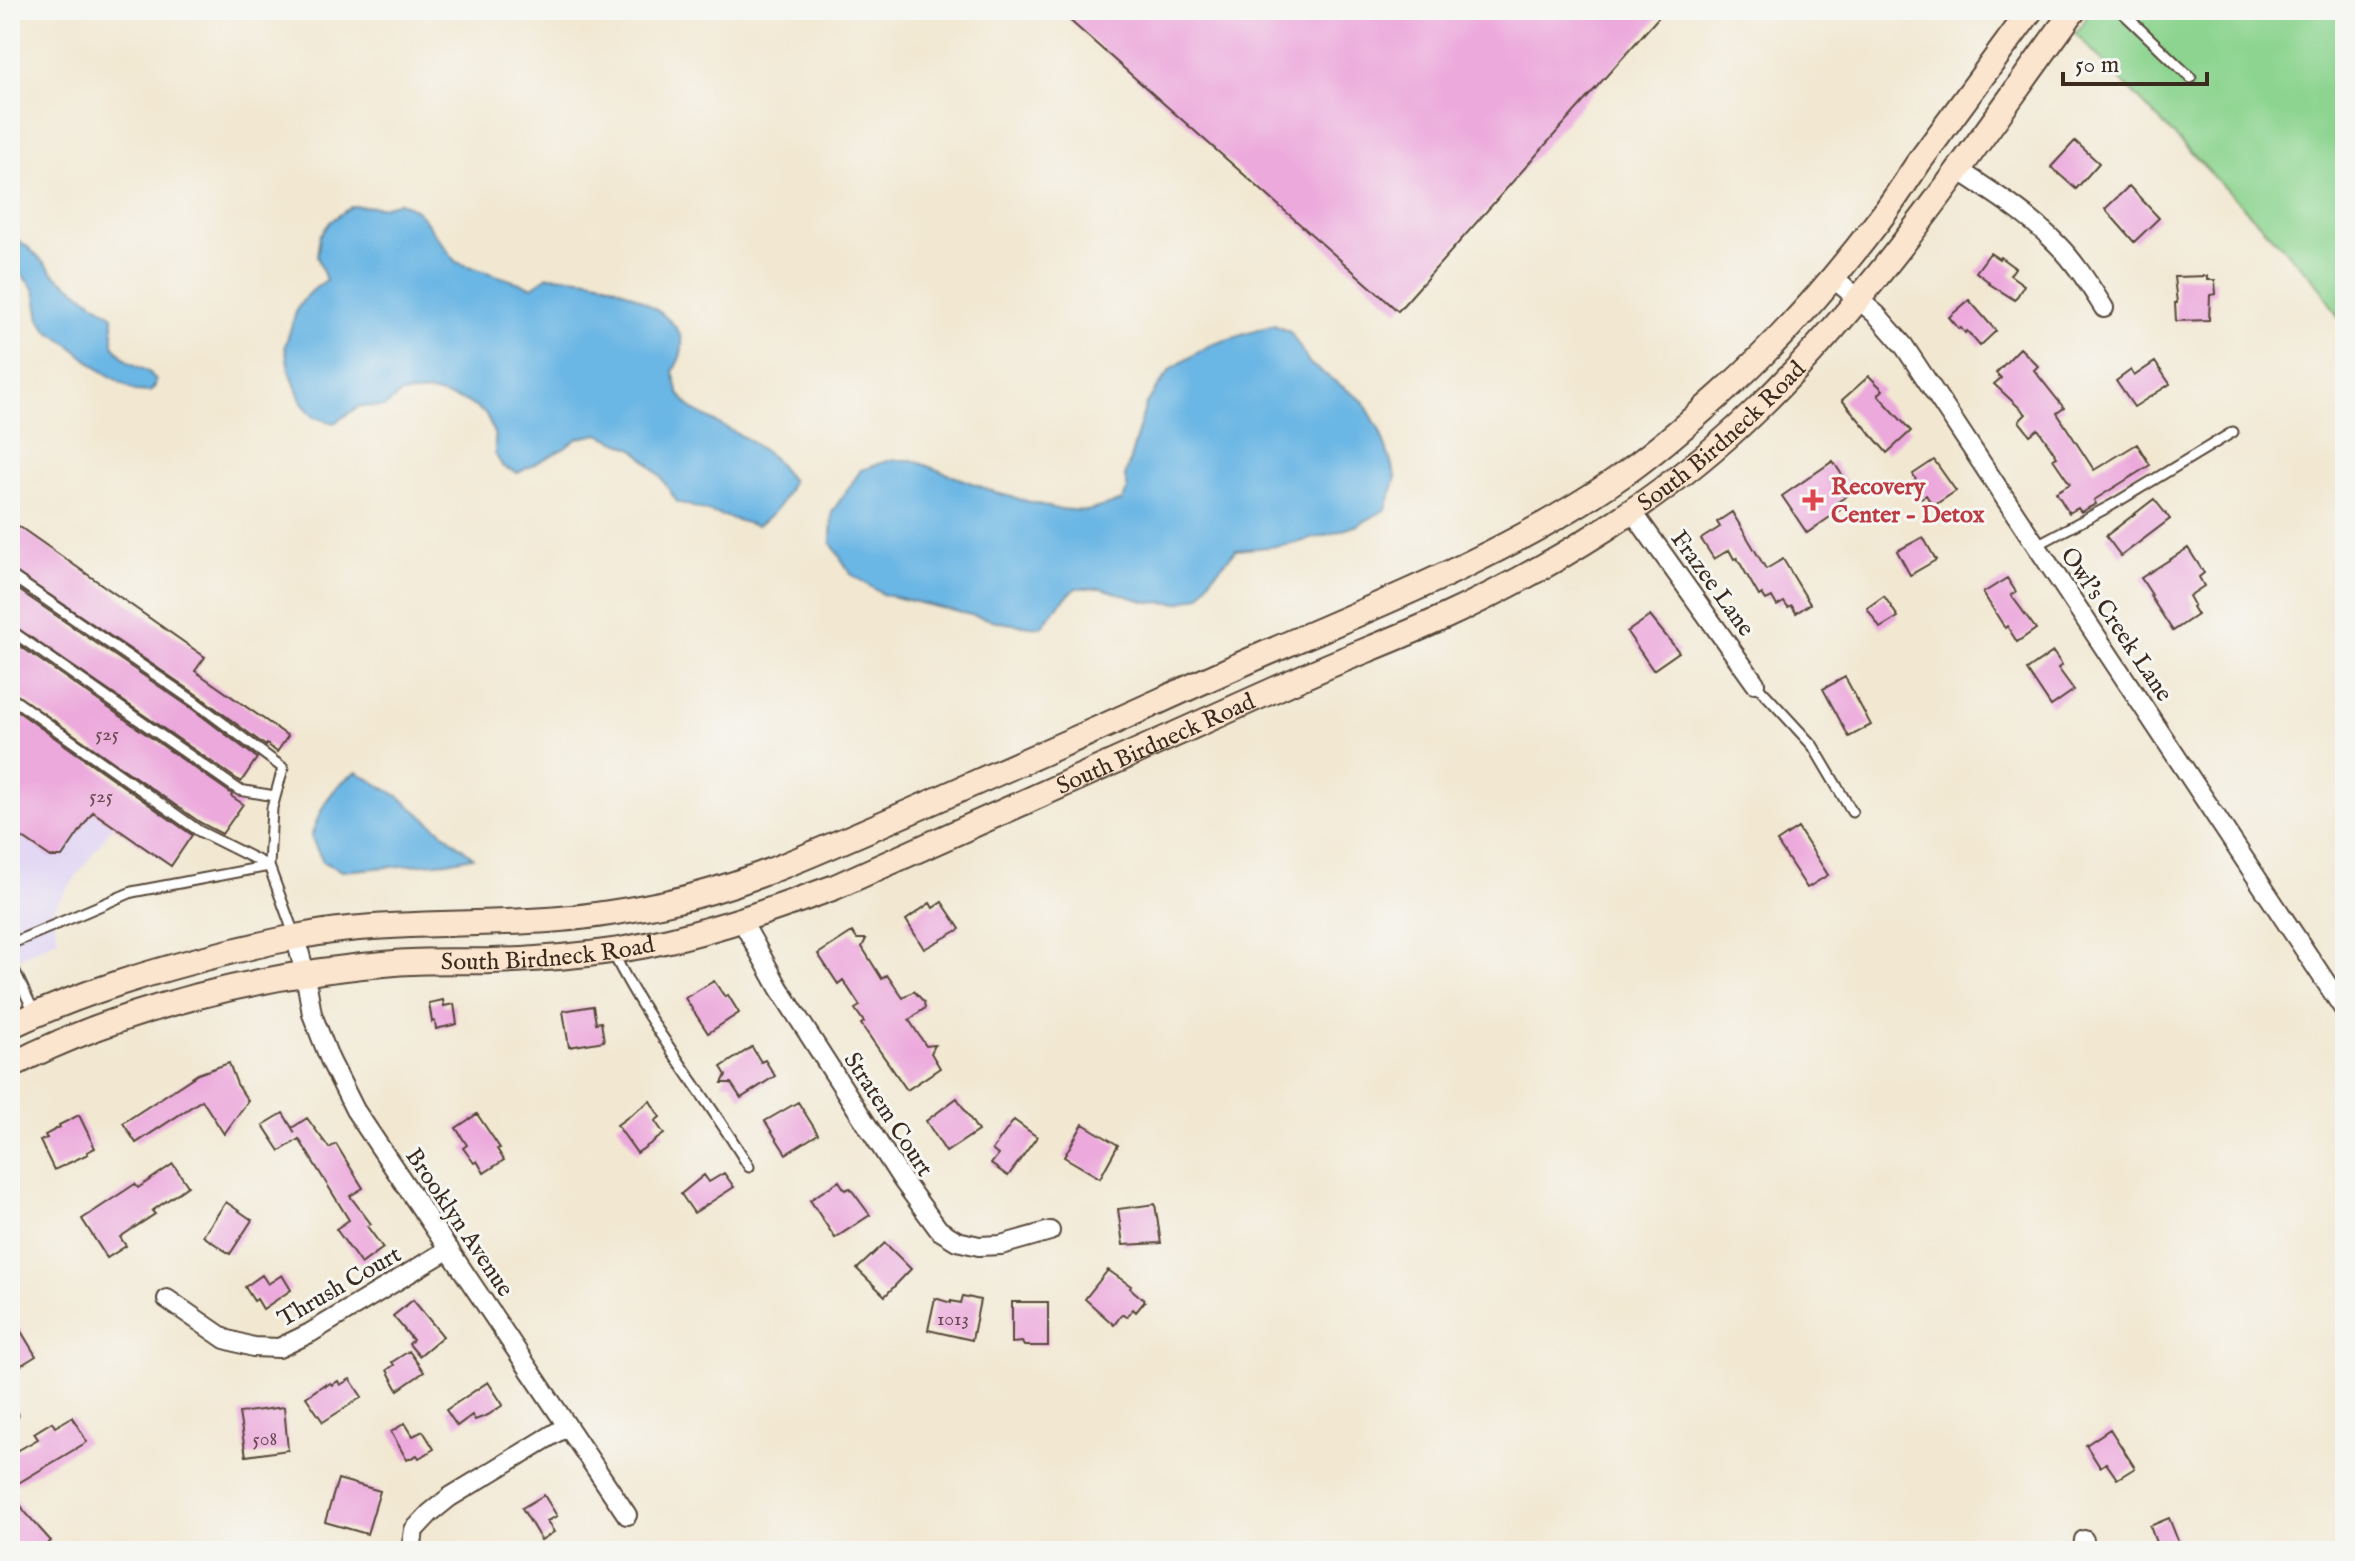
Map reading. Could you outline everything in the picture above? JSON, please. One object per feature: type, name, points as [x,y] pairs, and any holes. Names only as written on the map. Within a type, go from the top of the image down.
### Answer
[{"type":"main road","name":"South Birdneck Road","points":[[10,1026],[89,992],[295,936],[406,925],[558,919],[669,902],[724,888],[791,863],[1148,708],[1406,594],[1510,543],[1612,483],[1736,380],[1784,332],[1883,216],[2031,10]]},
{"type":"main road","name":"South Birdneck Road","points":[[10,1066],[145,1011],[268,979],[399,962],[528,959],[612,950],[742,921],[835,887],[1442,618],[1530,573],[1632,511],[1685,470],[1752,414],[1813,351],[1896,254],[2074,10]]},
{"type":"street","points":[[1957,169],[2000,197],[2056,243],[2082,273],[2104,308]]},
{"type":"street","name":"Owl's Creek Lane","points":[[1833,278],[1877,315],[1904,346],[2345,1011]]},
{"type":"street","name":"Frazee Lane","points":[[1632,511],[1755,683]]},
{"type":"street","name":"Stratem Court","points":[[742,921],[779,988],[903,1181],[939,1230],[957,1241],[979,1246],[1001,1245],[1050,1231]]},
{"type":"street","name":"Brooklyn Avenue","points":[[295,936],[312,1014],[355,1110],[627,1515]]},
{"type":"street","name":"Thrush Court","points":[[167,1299],[225,1339],[253,1347],[279,1348],[310,1333],[449,1249]]},
{"type":"street","points":[[411,1551],[414,1530],[430,1513],[450,1497],[567,1426]]},
{"type":"lane","points":[[2120,10],[2191,78]]},
{"type":"lane","points":[[2035,546],[2112,505],[2233,432]]},
{"type":"lane","points":[[10,575],[195,702],[283,768],[272,808],[269,866],[295,936]]},
{"type":"lane","points":[[10,630],[239,790],[275,796]]},
{"type":"lane","points":[[1755,683],[1813,746],[1852,812]]},
{"type":"lane","points":[[10,697],[199,831],[269,866]]},
{"type":"lane","points":[[10,944],[132,892],[269,866]]},
{"type":"lane","points":[[612,950],[635,996],[749,1167]]},
{"type":"lane","points":[[10,961],[35,1014]]},
{"type":"shaded area","points":[[10,756],[113,826],[52,910],[58,939],[10,962]]},
{"type":"green space","points":[[2092,10],[2345,10],[2345,328],[2318,284],[2075,33]]},
{"type":"water","points":[[400,202],[418,211],[456,262],[532,287],[548,276],[599,281],[621,289],[661,313],[679,332],[682,342],[681,354],[673,372],[679,394],[693,410],[749,440],[773,458],[792,481],[778,507],[756,526],[677,502],[661,477],[636,450],[599,434],[578,438],[518,473],[503,467],[495,454],[495,436],[486,414],[465,401],[431,392],[401,394],[384,407],[360,406],[334,423],[314,417],[302,403],[289,369],[285,346],[297,309],[307,295],[326,280],[317,256],[320,236],[331,221],[352,206],[381,207]]},
{"type":"water","points":[[10,234],[30,249],[56,276],[113,316],[113,345],[127,361],[149,372],[156,380],[150,392],[135,391],[100,370],[47,330],[40,319],[35,290],[10,261]]},
{"type":"water","points":[[1274,325],[1290,332],[1310,364],[1363,401],[1380,431],[1396,477],[1386,509],[1358,525],[1288,545],[1236,550],[1212,576],[1201,595],[1180,603],[1147,602],[1101,588],[1076,588],[1041,627],[1005,623],[882,594],[851,574],[831,543],[832,512],[861,470],[889,460],[912,460],[1000,494],[1057,509],[1087,511],[1122,501],[1128,489],[1125,477],[1146,404],[1171,369],[1210,345]]},
{"type":"water","points":[[357,772],[398,796],[473,857],[342,871],[323,862],[311,837],[333,792]]},
{"type":"building","points":[[1058,10],[1665,10],[1398,311]]},
{"type":"building","points":[[2075,141],[2099,163],[2076,189],[2051,167]]},
{"type":"building","points":[[2129,186],[2159,218],[2134,242],[2105,209]]},
{"type":"building","points":[[1990,253],[2015,268],[2010,275],[2024,285],[2015,300],[1976,272]]},
{"type":"building","points":[[2207,276],[2207,280],[2215,280],[2216,294],[2210,295],[2209,320],[2176,321],[2174,277]]},
{"type":"building","points":[[1969,300],[1996,331],[1980,346],[1949,317]]},
{"type":"building","points":[[2020,348],[2038,366],[2034,370],[2064,408],[2057,413],[2094,470],[2137,444],[2150,465],[2094,500],[2096,504],[2081,512],[2078,508],[2069,513],[2056,492],[2070,484],[2038,429],[2030,435],[2019,421],[2026,414],[1994,384],[2001,378],[1996,373]]},
{"type":"building","points":[[2155,362],[2170,384],[2134,407],[2116,381],[2131,370],[2134,376]]},
{"type":"building","points":[[1869,376],[1883,390],[1878,395],[1911,431],[1887,453],[1842,400]]},
{"type":"building","points":[[1934,460],[1956,491],[1933,506],[1926,495],[1921,498],[1911,484],[1916,480],[1913,474]]},
{"type":"building","name":"Recovery Center - Detox","points":[[1833,461],[1853,492],[1836,503],[1840,510],[1807,533],[1782,496]]},
{"type":"building","points":[[2154,499],[2170,519],[2121,556],[2106,536]]},
{"type":"building","points":[[1732,512],[1766,569],[1783,559],[1810,604],[1796,613],[1792,606],[1788,608],[1784,602],[1777,606],[1772,597],[1766,600],[1762,594],[1759,596],[1729,550],[1714,559],[1701,539],[1720,527],[1717,522]]},
{"type":"building","points":[[10,520],[205,657],[195,671],[288,736],[277,752],[10,568]]},
{"type":"building","points":[[1923,537],[1936,560],[1910,575],[1897,551]]},
{"type":"building","points":[[2188,548],[2204,573],[2199,577],[2204,586],[2189,596],[2197,615],[2173,631],[2141,578]]},
{"type":"building","points":[[2007,578],[2016,592],[2011,595],[2036,629],[2017,642],[1983,593]]},
{"type":"building","points":[[10,584],[191,708],[257,758],[241,782],[10,623]]},
{"type":"building","points":[[1884,596],[1898,617],[1880,628],[1867,608]]},
{"type":"building","points":[[1650,616],[1679,652],[1653,670],[1627,632]]},
{"type":"building","points":[[10,639],[243,804],[222,834],[201,823],[10,690]]},
{"type":"building","points":[[2053,652],[2062,665],[2058,668],[2074,690],[2051,706],[2027,670]]},
{"type":"building","points":[[1845,677],[1871,725],[1849,737],[1823,689]]},
{"type":"building","points":[[10,706],[192,835],[171,866],[93,812],[62,857],[51,857],[10,829]]},
{"type":"building","points":[[1798,828],[1828,875],[1807,888],[1777,842]]},
{"type":"building","points":[[942,902],[960,929],[924,949],[906,920],[930,903],[933,908]]},
{"type":"building","points":[[852,932],[857,939],[866,939],[862,947],[882,979],[887,975],[903,998],[914,991],[924,1002],[925,1008],[909,1020],[926,1046],[935,1045],[931,1053],[940,1068],[907,1090],[861,1024],[864,1022],[855,1009],[860,1006],[843,980],[838,984],[818,954]]},
{"type":"building","points":[[714,981],[725,997],[728,995],[739,1013],[708,1033],[685,998]]},
{"type":"building","points":[[443,1000],[444,1006],[454,1004],[457,1024],[436,1029],[429,1003]]},
{"type":"building","points":[[593,1006],[596,1023],[601,1022],[604,1041],[569,1047],[563,1011]]},
{"type":"building","points":[[752,1047],[775,1076],[741,1098],[731,1083],[722,1083],[726,1075],[721,1067]]},
{"type":"building","points":[[229,1063],[248,1101],[224,1134],[202,1100],[136,1143],[123,1123],[198,1074]]},
{"type":"building","points":[[957,1098],[978,1131],[946,1152],[926,1121]]},
{"type":"building","points":[[650,1101],[660,1117],[655,1121],[664,1134],[637,1153],[617,1125]]},
{"type":"building","points":[[798,1102],[818,1134],[786,1154],[765,1121]]},
{"type":"building","points":[[283,1113],[292,1128],[307,1118],[329,1148],[336,1144],[363,1188],[350,1196],[371,1224],[367,1226],[383,1248],[361,1264],[336,1229],[349,1220],[299,1139],[280,1151],[263,1125]]},
{"type":"building","points":[[477,1114],[500,1148],[497,1149],[504,1160],[484,1173],[463,1148],[467,1145],[456,1128]]},
{"type":"building","points":[[79,1115],[95,1148],[54,1170],[40,1141],[59,1125]]},
{"type":"building","points":[[1014,1120],[1037,1137],[1008,1176],[991,1164],[998,1155],[992,1150]]},
{"type":"building","points":[[1083,1124],[1118,1145],[1100,1178],[1064,1157]]},
{"type":"building","points":[[173,1164],[188,1186],[152,1211],[155,1214],[120,1237],[126,1246],[107,1258],[82,1219],[135,1184],[138,1188]]},
{"type":"building","points":[[724,1173],[734,1187],[694,1213],[681,1194],[704,1175],[709,1182]]},
{"type":"building","points":[[839,1181],[845,1190],[850,1188],[870,1215],[835,1238],[810,1200]]},
{"type":"building","points":[[226,1202],[252,1220],[230,1254],[203,1236]]},
{"type":"building","points":[[1155,1204],[1161,1243],[1123,1245],[1118,1209]]},
{"type":"building","points":[[885,1243],[911,1269],[885,1296],[857,1269]]},
{"type":"building","points":[[1108,1270],[1131,1286],[1145,1301],[1136,1312],[1133,1309],[1127,1317],[1122,1314],[1114,1325],[1085,1299]]},
{"type":"building","points":[[262,1275],[268,1284],[282,1275],[291,1290],[263,1309],[245,1287]]},
{"type":"building","points":[[963,1296],[980,1300],[972,1340],[928,1330],[935,1298],[961,1303]]},
{"type":"building","points":[[413,1300],[443,1336],[419,1356],[409,1344],[413,1340],[393,1316]]},
{"type":"building","points":[[1012,1302],[1048,1302],[1048,1346],[1012,1343]]},
{"type":"building","points":[[10,1313],[36,1356],[10,1372]]},
{"type":"building","points":[[409,1351],[424,1372],[398,1390],[387,1370],[394,1365],[392,1362]]},
{"type":"building","points":[[350,1379],[362,1397],[323,1422],[306,1397],[325,1384],[332,1385],[338,1381],[340,1385]]},
{"type":"building","points":[[488,1382],[503,1405],[475,1420],[472,1415],[457,1426],[446,1410]]},
{"type":"building","points":[[284,1407],[288,1450],[246,1456],[239,1413]]},
{"type":"building","points":[[72,1417],[87,1442],[10,1488],[10,1455],[38,1439],[34,1433],[52,1422],[55,1427]]},
{"type":"building","points":[[405,1423],[413,1436],[423,1431],[434,1449],[419,1458],[417,1455],[407,1460],[391,1432]]},
{"type":"building","points":[[2110,1429],[2135,1468],[2117,1479],[2106,1463],[2100,1467],[2086,1445]]},
{"type":"building","points":[[338,1479],[380,1491],[367,1534],[325,1522]]},
{"type":"building","points":[[10,1488],[25,1512],[51,1541],[40,1551],[20,1551],[10,1540]]},
{"type":"building","points":[[544,1495],[557,1516],[547,1521],[554,1532],[541,1540],[522,1508]]},
{"type":"building","points":[[2169,1518],[2182,1551],[2159,1551],[2150,1526]]},
{"type":"place","name":"Recovery Center - Detox","points":[[1813,500]]}]
